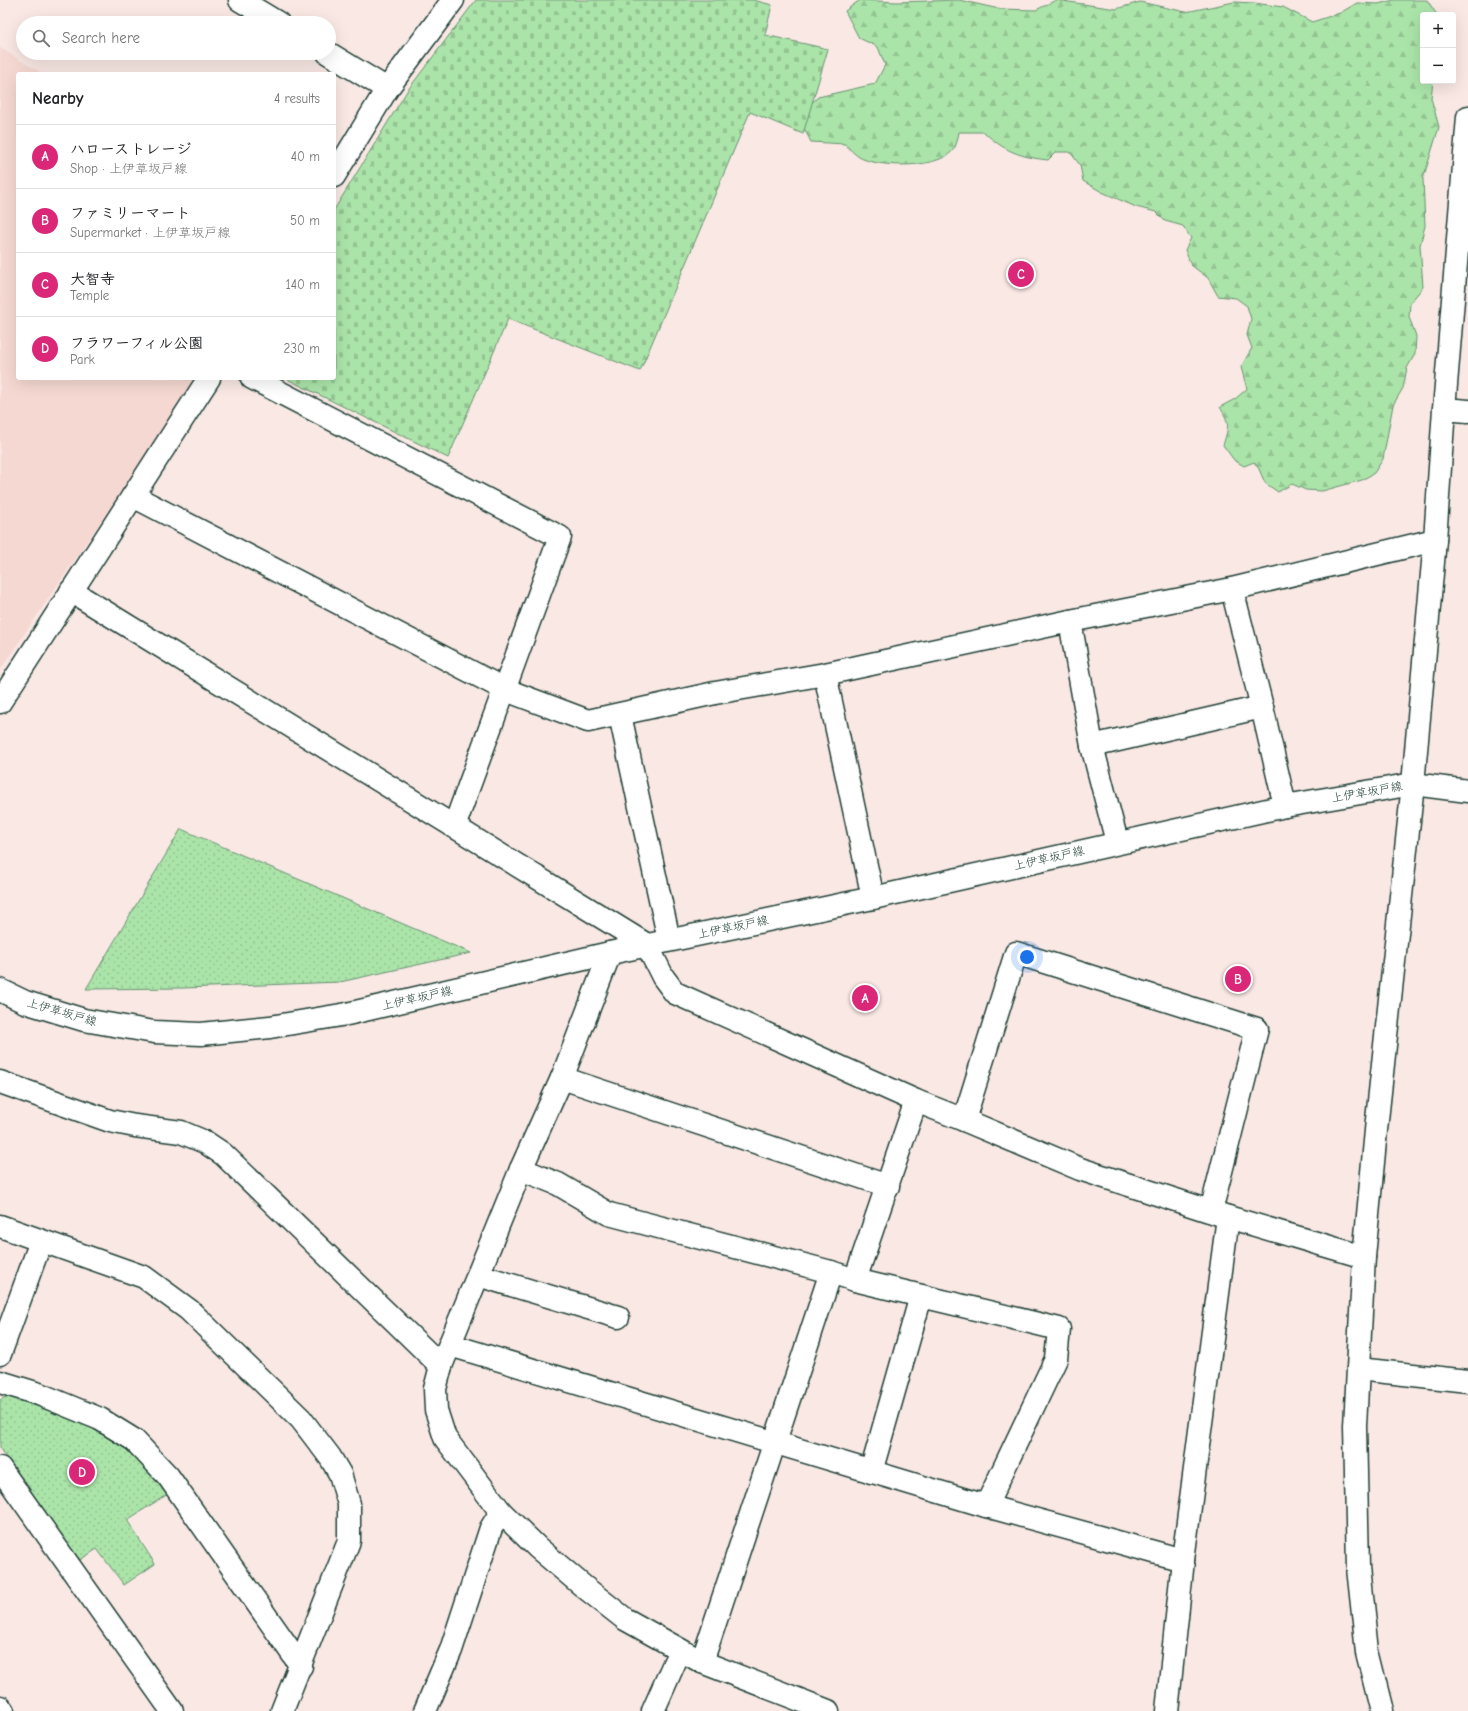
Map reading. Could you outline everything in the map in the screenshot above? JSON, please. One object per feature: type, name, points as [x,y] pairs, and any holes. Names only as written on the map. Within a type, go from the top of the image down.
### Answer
[{"type":"street","points":[[240,0],[266,16]]},
{"type":"street","points":[[336,173],[387,89],[452,0]]},
{"type":"street","points":[[336,58],[387,89]]},
{"type":"street","points":[[1382,1711],[1366,1651],[1358,1568],[1355,1426],[1364,1257],[1377,1112],[1413,784],[1435,540],[1444,409],[1468,117]]},
{"type":"street","points":[[0,702],[208,380]]},
{"type":"street","points":[[256,380],[560,537],[506,690],[454,827]]},
{"type":"street","points":[[1444,409],[1468,411]]},
{"type":"street","points":[[133,496],[506,690],[588,721],[715,693],[825,674],[1070,621],[1232,589],[1435,540]]},
{"type":"street","points":[[1232,589],[1262,706],[1284,806]]},
{"type":"street","points":[[71,591],[647,945],[663,977],[675,993],[916,1101],[1080,1169],[1219,1214],[1364,1257]]},
{"type":"street","points":[[1070,621],[1092,746],[1117,842]]},
{"type":"street","points":[[825,674],[873,898]]},
{"type":"street","points":[[1092,746],[1262,706]]},
{"type":"street","points":[[620,715],[669,940]]},
{"type":"street","name":"上伊草坂戸線","points":[[0,990],[25,1002],[84,1020],[154,1032],[201,1034],[270,1027],[347,1014],[610,953],[873,898],[1117,842],[1284,806],[1413,784],[1468,791]]},
{"type":"street","points":[[610,953],[562,1078],[521,1169],[441,1366],[434,1390],[436,1410],[445,1438],[501,1512],[549,1557],[625,1619],[702,1662],[828,1711]]},
{"type":"street","points":[[964,1120],[1016,953],[1257,1029],[1219,1214],[1167,1711]]},
{"type":"street","points":[[562,1078],[888,1186]]},
{"type":"street","points":[[0,1082],[110,1121],[181,1132],[205,1142],[223,1154],[441,1366]]},
{"type":"street","points":[[855,1280],[916,1101]]},
{"type":"street","points":[[521,1169],[558,1184],[609,1214],[831,1272],[855,1280],[1059,1329],[1056,1359],[986,1506]]},
{"type":"street","points":[[0,1226],[144,1277],[189,1310],[301,1419],[330,1456],[340,1474],[349,1504],[349,1542],[282,1711]]},
{"type":"street","points":[[0,1354],[41,1241]]},
{"type":"street","points":[[702,1662],[831,1272]]},
{"type":"street","points":[[478,1274],[618,1317]]},
{"type":"street","points":[[871,1472],[921,1296]]},
{"type":"street","points":[[450,1345],[986,1506],[1183,1560]]},
{"type":"street","points":[[1358,1369],[1468,1381]]},
{"type":"street","points":[[0,1382],[39,1394],[100,1419],[134,1440],[168,1476],[301,1666]]},
{"type":"street","points":[[0,1468],[172,1711]]},
{"type":"street","points":[[425,1711],[451,1650],[491,1528],[501,1512]]},
{"type":"street","points":[[653,1711],[680,1650]]},
{"type":"street","points":[[0,1707],[3,1711]]},
{"type":"shaded area","points":[[0,48],[16,58],[16,60],[20,60],[40,72],[16,72],[16,380],[193,380],[114,502],[0,670]]},
{"type":"green space","points":[[476,0],[753,0],[772,5],[765,35],[828,49],[803,134],[750,112],[640,371],[508,319],[448,458],[289,380],[336,380],[336,207],[407,91]]},
{"type":"green space","points":[[860,0],[896,2],[959,0],[999,9],[1036,10],[1056,0],[1116,9],[1140,2],[1186,12],[1234,2],[1283,7],[1312,22],[1340,13],[1357,3],[1378,4],[1394,0],[1427,0],[1435,12],[1420,12],[1420,84],[1433,84],[1431,98],[1439,127],[1423,179],[1425,226],[1420,245],[1423,287],[1410,303],[1409,317],[1416,336],[1415,354],[1407,368],[1403,388],[1393,405],[1383,459],[1374,473],[1362,480],[1322,491],[1306,490],[1292,484],[1278,492],[1265,483],[1254,462],[1244,466],[1234,460],[1223,445],[1228,425],[1226,417],[1220,407],[1235,399],[1247,389],[1241,367],[1252,348],[1247,335],[1251,319],[1247,306],[1236,298],[1218,296],[1208,278],[1191,265],[1185,250],[1191,238],[1183,226],[1165,221],[1156,212],[1136,207],[1102,192],[1083,181],[1080,165],[1070,152],[1056,152],[1048,160],[1038,159],[1013,152],[998,144],[984,132],[959,132],[955,147],[948,154],[938,160],[910,165],[894,165],[868,161],[853,153],[845,144],[811,142],[798,116],[818,97],[875,84],[885,65],[878,47],[859,38],[845,11]]},
{"type":"green space","points":[[181,829],[471,953],[340,982],[184,988],[86,989]]},
{"type":"green space","points":[[7,1396],[96,1427],[129,1450],[168,1494],[127,1520],[155,1564],[124,1585],[97,1549],[80,1560],[54,1526],[0,1449],[0,1400]]},
{"type":"place","name":"大智寺","points":[[1021,274]]},
{"type":"place","name":"ファミリーマート","points":[[1238,979]]},
{"type":"place","name":"ハローストレージ","points":[[865,998]]},
{"type":"place","name":"フラワーフィル公園","points":[[82,1472]]}]
